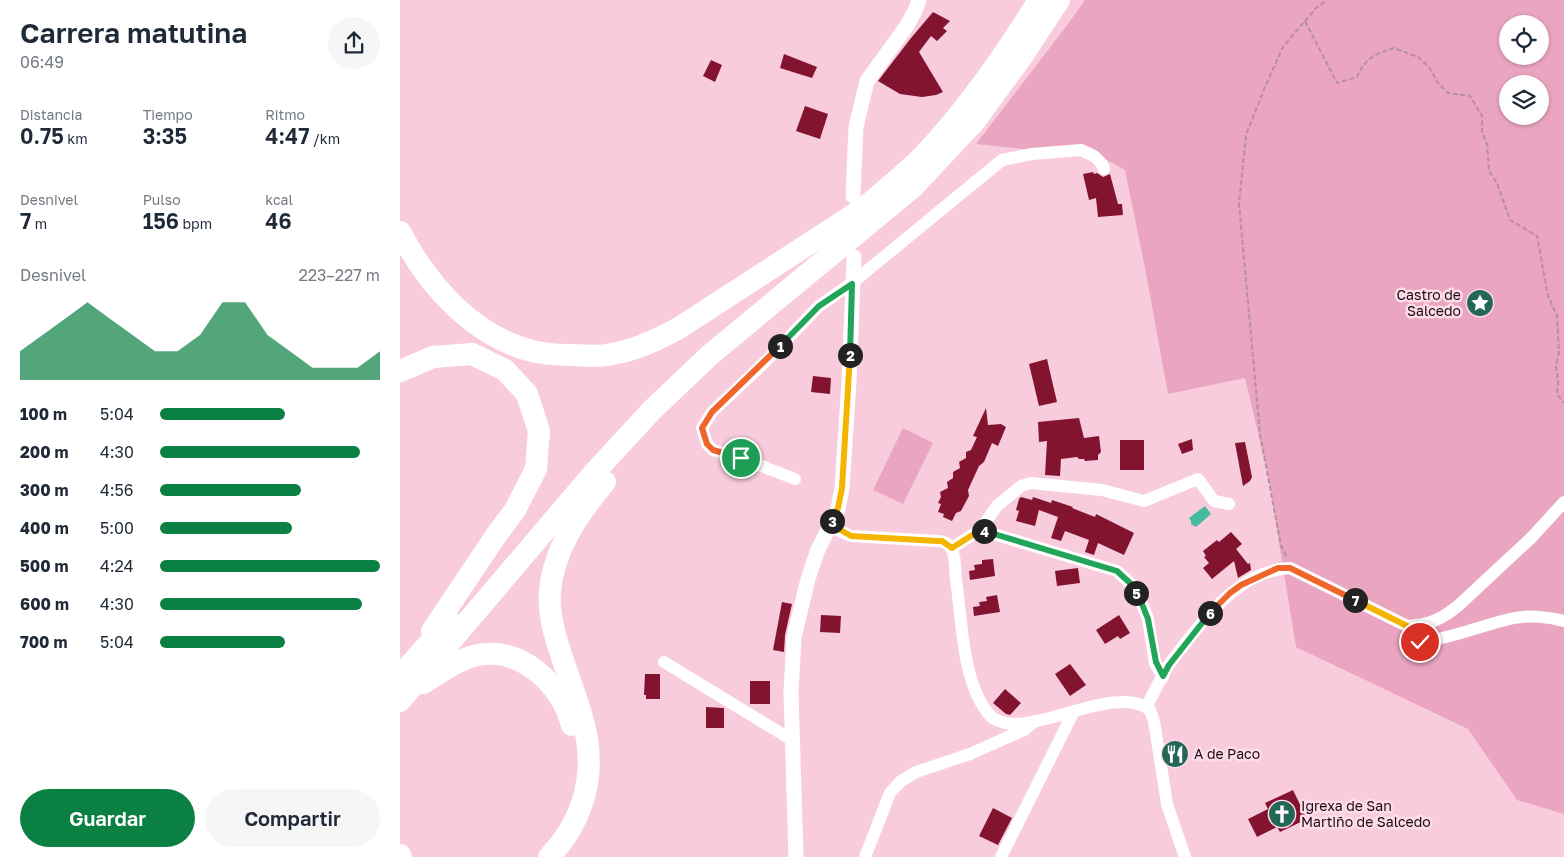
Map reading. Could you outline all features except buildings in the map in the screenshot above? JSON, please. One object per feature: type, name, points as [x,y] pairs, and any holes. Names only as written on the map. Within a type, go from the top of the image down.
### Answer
[{"type":"highway","points":[[400,232],[417,262],[451,303],[487,331],[508,342],[535,352],[594,356],[647,345],[678,328],[922,157],[961,111],[1012,44],[1039,0]]},
{"type":"highway","points":[[404,685],[652,410],[711,354],[913,187],[974,122],[1023,55],[1059,0]]},
{"type":"highway","points":[[404,685],[580,466],[640,402],[859,202]]},
{"type":"highway","points":[[549,857],[572,827],[584,801],[589,767],[587,738],[559,650],[552,620],[550,593],[553,572],[560,550],[573,525],[592,498],[642,438],[819,264]]},
{"type":"highway","points":[[400,371],[433,357],[472,354],[504,370],[527,394],[539,430],[536,469],[515,510],[497,534],[404,685]]},
{"type":"highway","points":[[404,685],[478,655],[497,654],[516,658],[550,683],[570,719],[576,752],[576,772],[573,791],[566,812],[554,833],[531,857]]},
{"type":"street","points":[[859,202],[856,127],[867,81],[906,27],[919,0]]},
{"type":"street","points":[[794,479],[741,458],[713,450],[707,444],[702,428],[712,412],[764,363],[819,306],[852,284],[1002,160],[1032,154],[1081,150],[1094,156],[1104,169]]},
{"type":"street","points":[[796,857],[791,686],[794,636],[808,579],[817,552],[838,508],[842,488],[854,257]]},
{"type":"street","points":[[952,548],[980,530],[997,506],[1021,486],[1031,483],[1102,490],[1144,501],[1198,479],[1214,501],[1229,504]]},
{"type":"street","points":[[1146,707],[1169,665],[1196,630],[1230,593],[1262,574],[1278,568],[1290,568],[1407,626],[1420,625],[1436,621],[1448,614],[1532,537],[1564,502]]},
{"type":"street","points":[[830,524],[851,536],[942,541],[952,548],[966,656],[972,680],[988,715],[1005,724],[1035,722],[1091,706],[1121,703],[1135,703],[1150,710],[1154,721],[1167,804],[1184,857]]},
{"type":"street","points":[[980,530],[1117,571],[1131,584],[1142,604],[1148,619],[1156,662],[1163,676]]},
{"type":"street","points":[[1407,626],[1414,638],[1420,642],[1458,635],[1516,618],[1551,618],[1564,621]]},
{"type":"street","points":[[664,662],[792,740]]},
{"type":"street","points":[[1001,857],[1074,711]]},
{"type":"street","points":[[864,857],[890,793],[901,781],[916,772],[970,754],[1024,730],[1035,722]]},
{"type":"path","points":[[1290,568],[1281,546],[1260,434],[1239,204],[1246,135],[1264,87],[1283,47],[1316,8],[1327,0]]},
{"type":"path","points":[[1305,21],[1337,83],[1357,76],[1372,56],[1394,48],[1418,57],[1429,67],[1438,83],[1448,93],[1470,96],[1476,104],[1482,116],[1482,132],[1487,144],[1489,171],[1497,182],[1510,220],[1536,236],[1548,296],[1557,316],[1559,352],[1556,366],[1557,394],[1564,403]]},
{"type":"shaded area","points":[[1085,0],[1564,0],[1564,814],[1517,800],[1468,729],[1296,647],[1268,475],[1245,378],[1168,394],[1125,170],[1081,146],[1033,150],[976,144]]},
{"type":"shaded area","points":[[903,428],[933,443],[903,504],[873,490]]},
{"type":"shaded area","points":[[1205,506],[1211,514],[1196,527],[1191,524],[1189,518]]},
{"type":"place","name":"Castro de Salcedo","points":[[1480,303]]},
{"type":"place","name":"A de Paco","points":[[1175,754]]},
{"type":"place","name":"Igrexa de San Martiño de Salcedo","points":[[1282,814]]},
{"type":"route","points":[[741,458],[713,450],[707,444],[702,428],[712,412],[764,363],[819,306],[852,284],[849,382],[842,488],[838,508],[830,524],[835,528],[851,536],[942,541],[952,548],[956,543],[980,530],[1117,571],[1131,584],[1142,604],[1148,619],[1156,662],[1163,676],[1169,665],[1196,630],[1230,593],[1262,574],[1278,568],[1290,568],[1407,626],[1414,638],[1420,642]]}]
